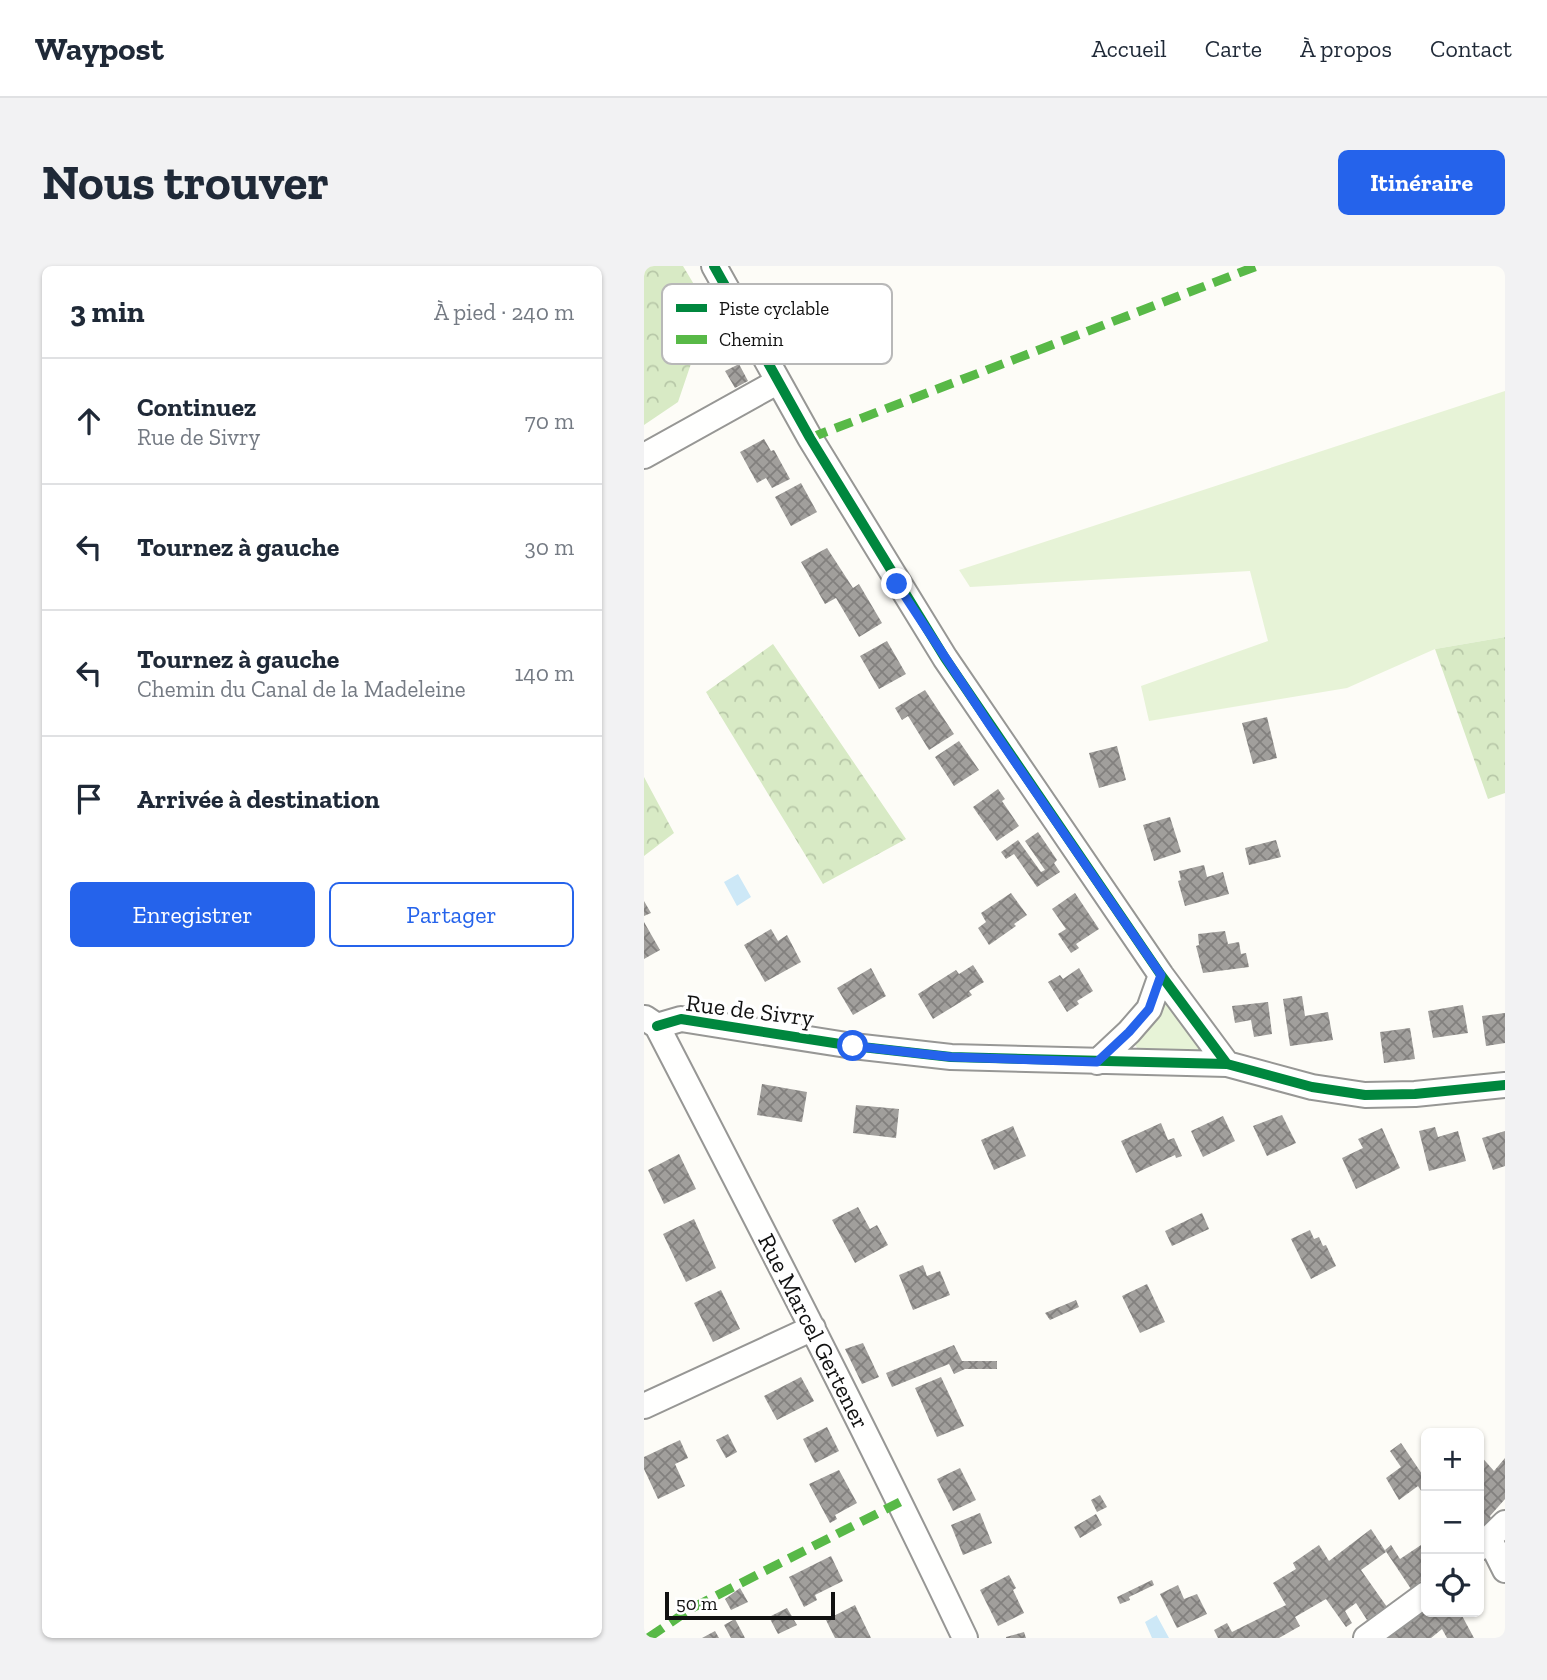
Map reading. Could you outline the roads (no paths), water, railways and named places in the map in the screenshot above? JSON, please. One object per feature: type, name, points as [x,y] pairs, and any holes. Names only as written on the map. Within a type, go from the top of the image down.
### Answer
[{"type":"street","points":[[714,266],[724,284]]},
{"type":"street","points":[[767,364],[945,659],[1161,975],[1227,1064]]},
{"type":"street","points":[[644,456],[777,382]]},
{"type":"street","points":[[1097,1062],[1149,1009],[1161,975]]},
{"type":"street","name":"Rue de Sivry","points":[[651,1021],[681,1019],[853,1046],[951,1057],[1227,1064],[1312,1087],[1365,1095],[1415,1094],[1505,1085]]},
{"type":"street","name":"Rue Marcel Gertener","points":[[651,1021],[813,1328],[965,1638]]},
{"type":"street","points":[[644,1406],[813,1328]]},
{"type":"street","points":[[1491,1536],[1505,1570]]},
{"type":"street","points":[[1366,1638],[1421,1598]]},
{"type":"water","points":[[738,874],[751,897],[737,906],[724,882]]},
{"type":"water","points":[[1157,1615],[1169,1638],[1152,1638],[1145,1622]]}]
